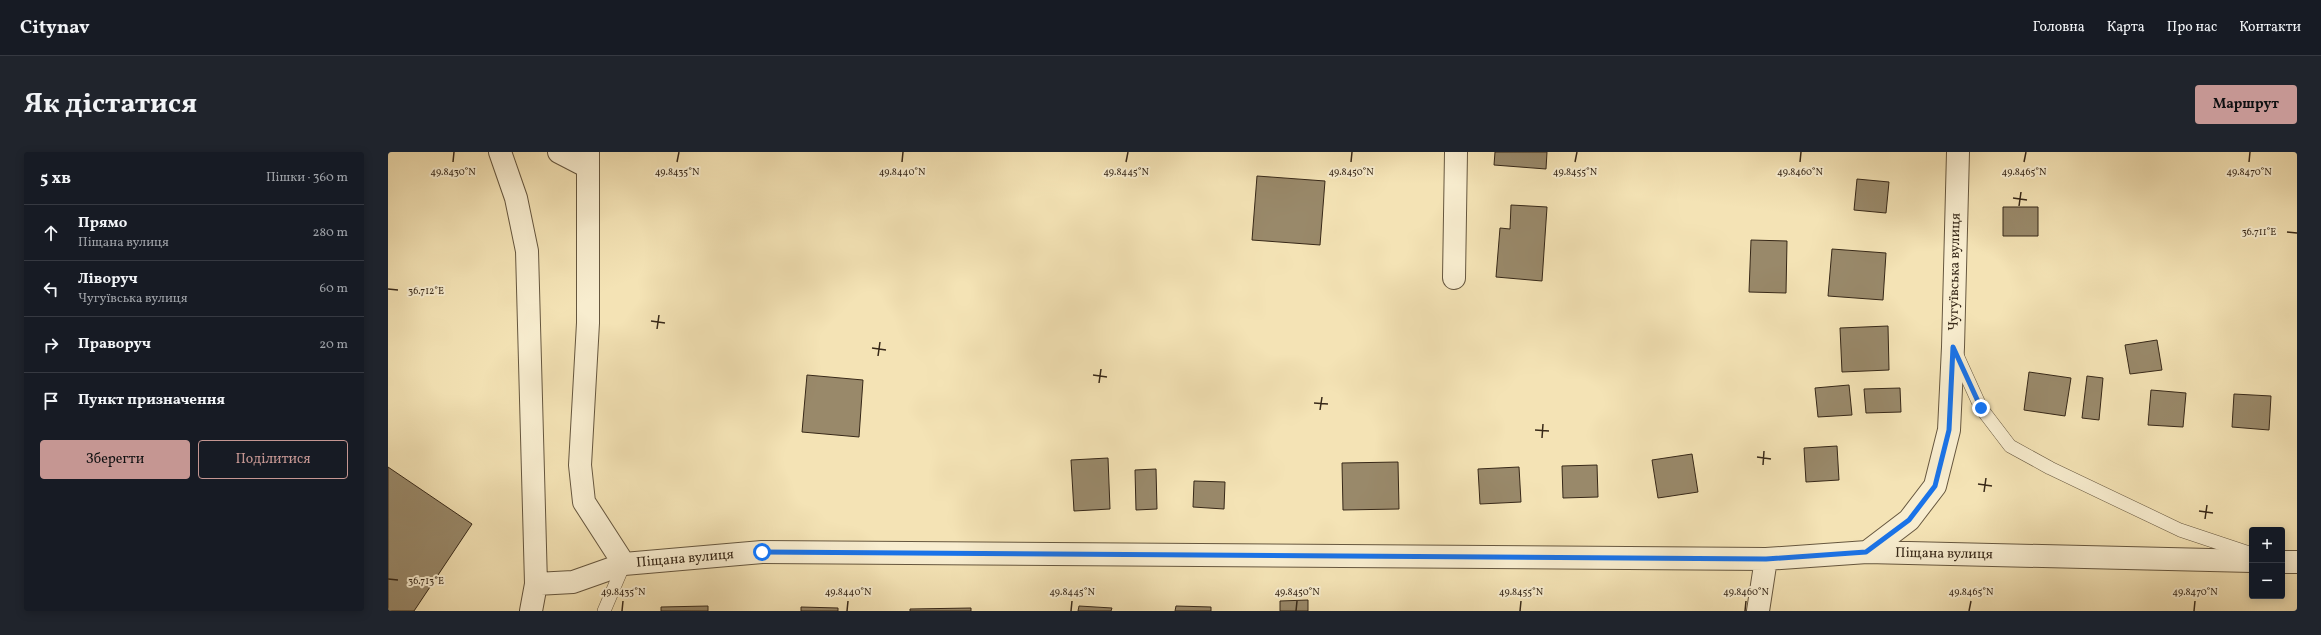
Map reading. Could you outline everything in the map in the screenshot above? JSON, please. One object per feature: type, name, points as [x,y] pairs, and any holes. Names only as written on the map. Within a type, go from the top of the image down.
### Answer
[{"type":"street","points":[[500,152],[516,198],[527,251],[536,584],[532,611]]},
{"type":"street","points":[[559,152],[588,160],[588,323],[580,465],[584,502],[624,564]]},
{"type":"street","points":[[1454,278],[1456,152]]},
{"type":"street","name":"Чугуївська вулиця","points":[[1866,552],[1909,520],[1935,486],[1949,430],[1953,347],[1958,152]]},
{"type":"street","name":"Піщана вулиця","points":[[536,584],[573,582],[624,564],[762,552],[1766,559],[1866,552],[2249,561]]},
{"type":"street","points":[[1758,611],[1766,559]]},
{"type":"street","points":[[2285,562],[2297,562]]},
{"type":"lane","points":[[1953,347],[1981,408],[2010,446],[2050,468],[2180,530],[2249,553]]},
{"type":"lane","points":[[604,611],[624,564]]},
{"type":"building","points":[[1495,152],[1547,152],[1546,169],[1494,165]]},
{"type":"building","points":[[1257,176],[1325,181],[1320,245],[1252,240]]},
{"type":"building","points":[[1857,179],[1889,182],[1886,213],[1854,210]]},
{"type":"building","points":[[1511,205],[1547,207],[1542,281],[1496,277],[1500,228],[1510,229]]},
{"type":"building","points":[[2003,207],[2038,207],[2038,236],[2003,236]]},
{"type":"building","points":[[1751,240],[1787,241],[1786,293],[1749,292]]},
{"type":"building","points":[[1832,249],[1886,253],[1883,300],[1828,296]]},
{"type":"building","points":[[1888,326],[1889,370],[1842,372],[1840,328]]},
{"type":"building","points":[[2157,340],[2162,370],[2130,374],[2125,345]]},
{"type":"building","points":[[2029,372],[2071,378],[2065,416],[2024,410]]},
{"type":"building","points":[[807,375],[863,380],[859,437],[802,432]]},
{"type":"building","points":[[2087,376],[2103,378],[2099,420],[2082,418]]},
{"type":"building","points":[[1849,385],[1852,415],[1818,417],[1815,388]]},
{"type":"building","points":[[1900,388],[1901,412],[1866,413],[1864,389]]},
{"type":"building","points":[[2151,390],[2186,393],[2183,427],[2148,425]]},
{"type":"building","points":[[2234,394],[2271,396],[2269,430],[2232,427]]},
{"type":"building","points":[[1837,446],[1839,480],[1806,482],[1804,448]]},
{"type":"building","points":[[1692,454],[1698,492],[1658,498],[1652,460]]},
{"type":"building","points":[[1108,458],[1110,509],[1074,511],[1071,460]]},
{"type":"building","points":[[1398,462],[1399,509],[1343,510],[1342,463]]},
{"type":"building","points":[[1597,465],[1598,497],[1563,498],[1562,466]]},
{"type":"building","points":[[388,467],[472,524],[414,611],[388,611]]},
{"type":"building","points":[[1519,467],[1521,502],[1480,504],[1478,469]]},
{"type":"building","points":[[1156,469],[1157,509],[1136,510],[1135,470]]},
{"type":"building","points":[[1194,481],[1225,482],[1224,509],[1193,507]]},
{"type":"building","points":[[1308,600],[1308,611],[1280,611],[1280,601]]},
{"type":"building","points":[[708,606],[708,611],[661,611],[661,607]]},
{"type":"building","points":[[1079,606],[1112,608],[1111,611],[1078,611]]},
{"type":"building","points":[[1176,606],[1211,607],[1211,611],[1175,611]]},
{"type":"building","points":[[801,607],[838,608],[838,611],[801,611]]},
{"type":"building","points":[[971,608],[971,611],[910,611],[910,609]]},
{"type":"route","points":[[762,552],[1766,559],[1866,552],[1909,520],[1935,486],[1949,430],[1953,347],[1981,408]]}]
